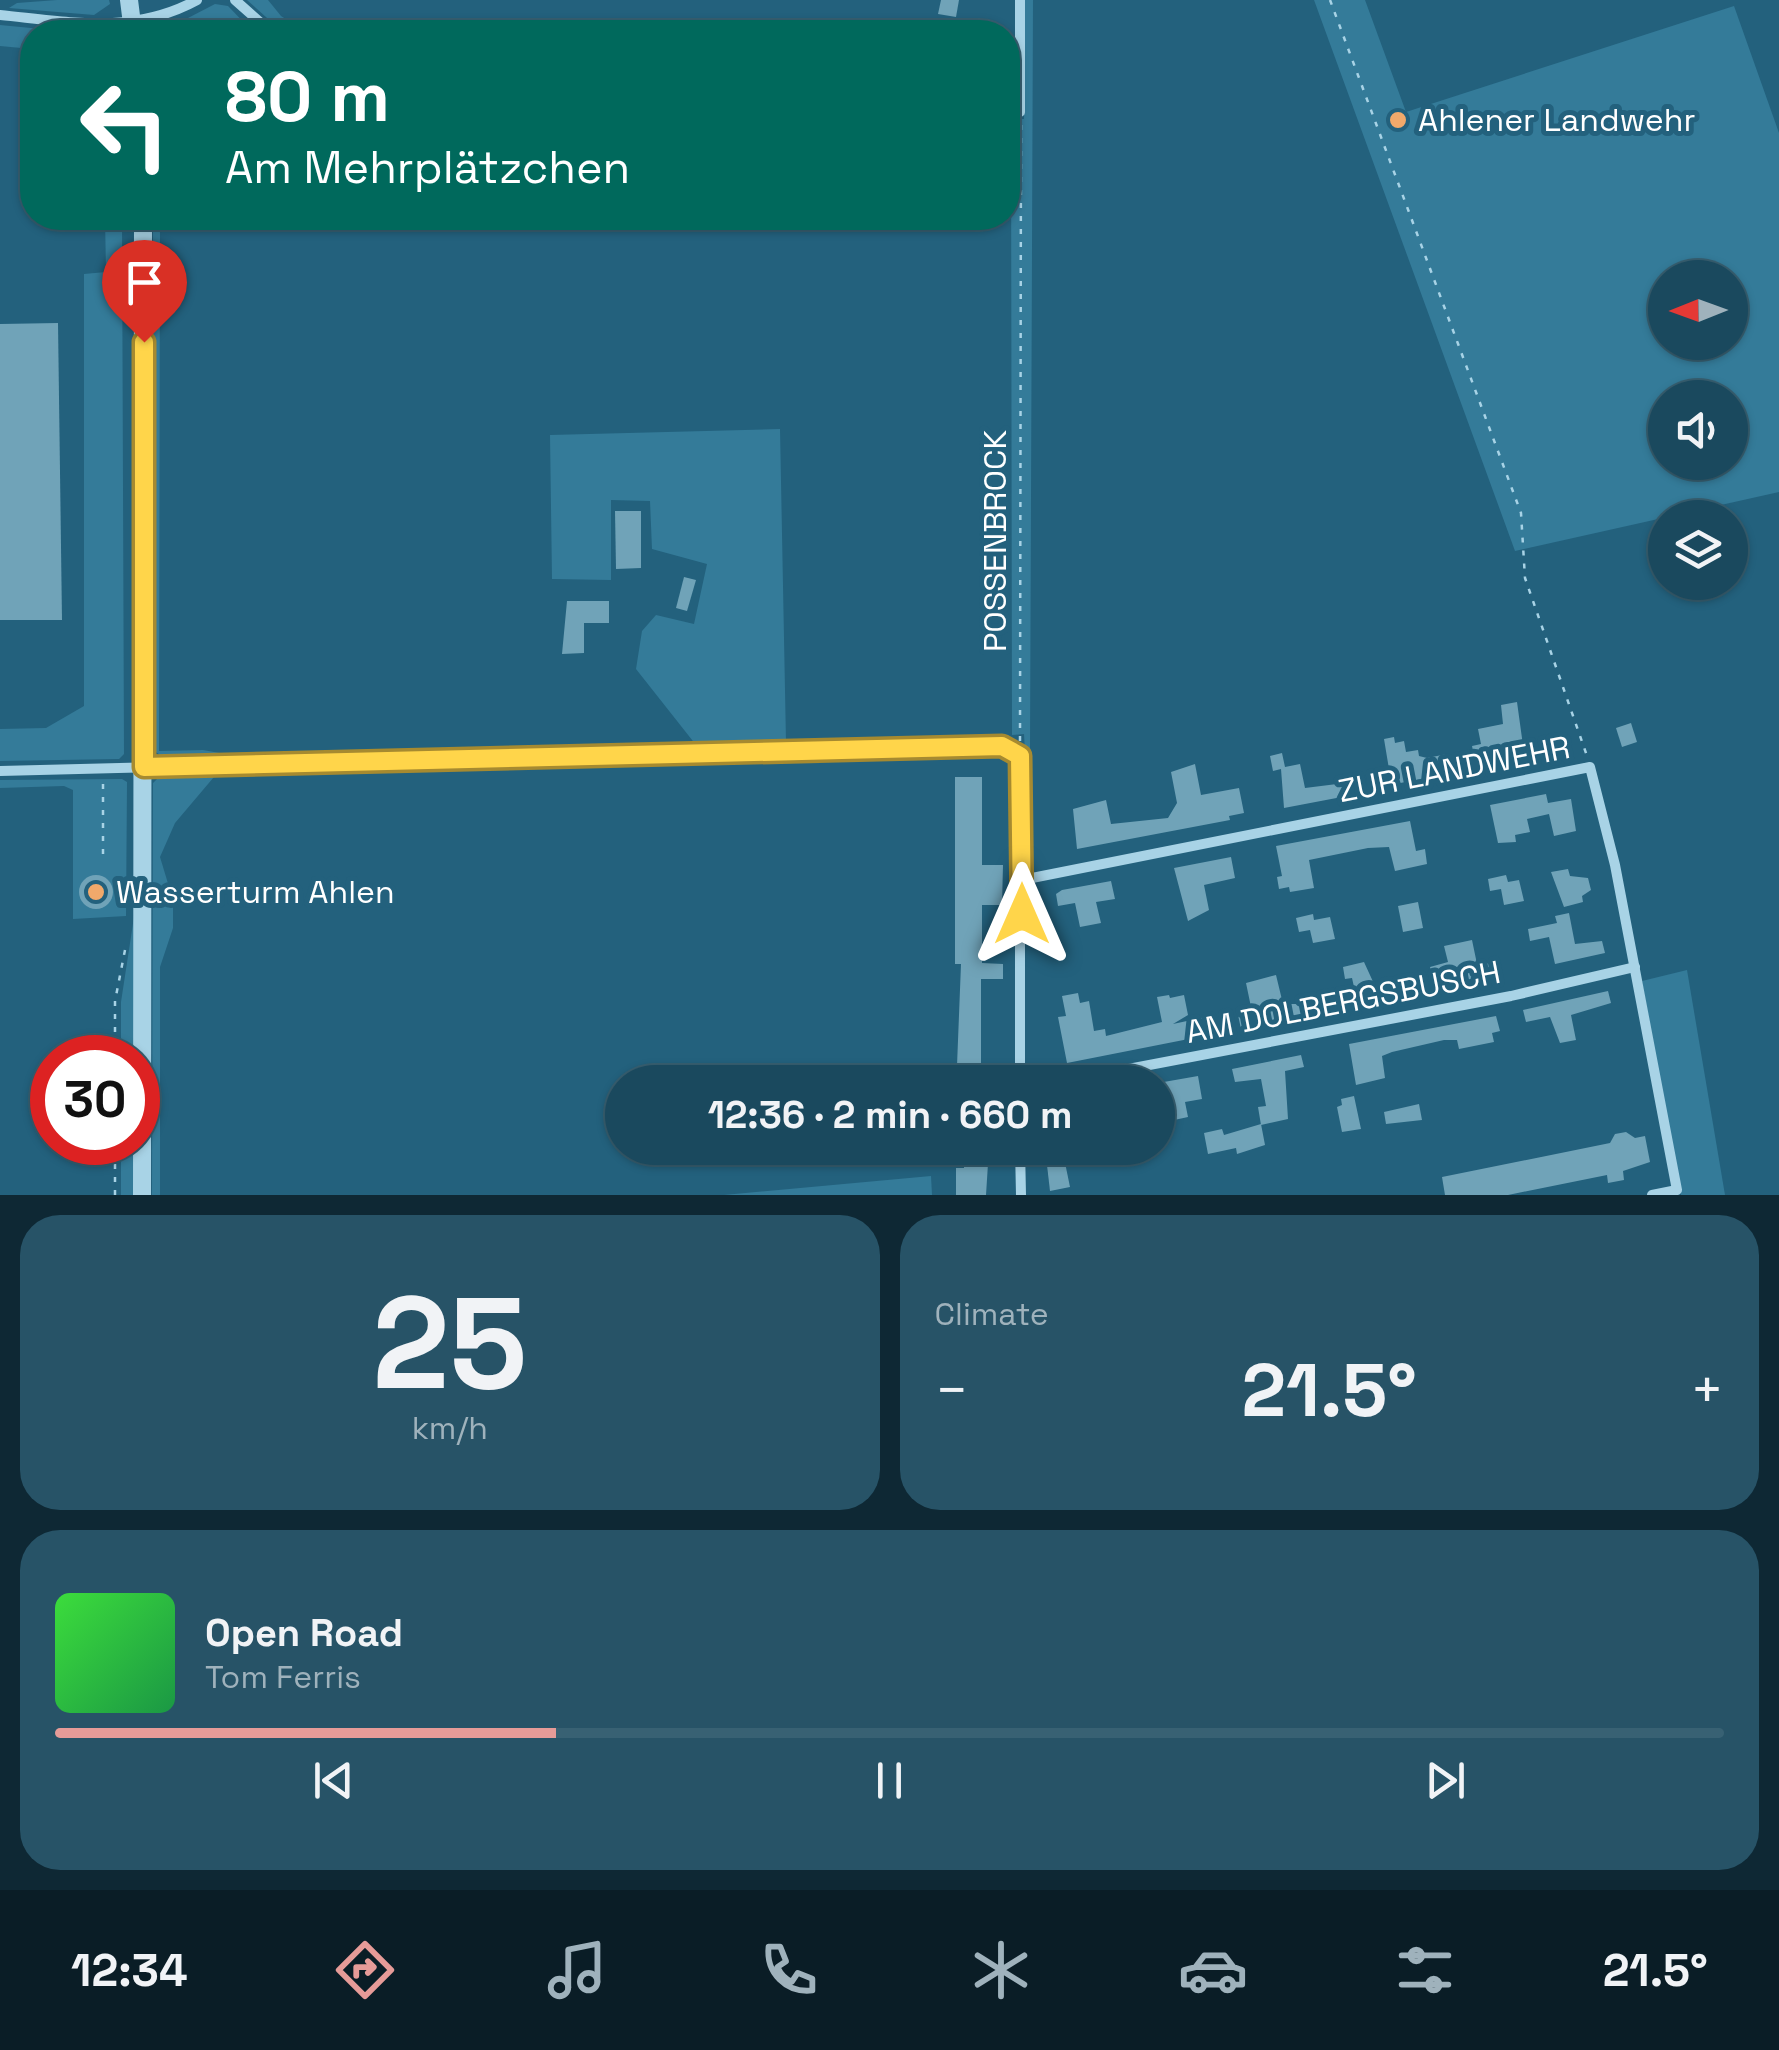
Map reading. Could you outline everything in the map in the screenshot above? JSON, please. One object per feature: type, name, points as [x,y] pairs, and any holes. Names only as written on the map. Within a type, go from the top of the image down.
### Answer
[{"type":"street","points":[[156,20],[198,0]]},
{"type":"street","points":[[236,0],[258,20]]},
{"type":"street","points":[[1020,0],[1020,112]]},
{"type":"street","points":[[0,15],[51,20]]},
{"type":"street","points":[[142,1195],[143,230]]},
{"type":"street","points":[[0,770],[1002,746],[1020,756],[1020,1065]]},
{"type":"street","name":"ZUR LANDWEHR","points":[[1022,880],[1590,767],[1635,967],[1677,1190],[1652,1195]]},
{"type":"street","name":"AM DOLBERGSBUSCH","points":[[1149,1065],[1512,996],[1635,967]]},
{"type":"street","points":[[1020,1165],[1020,1195]]},
{"type":"path","points":[[1330,0],[1521,513],[1525,578],[1590,767]]},
{"type":"path","name":"POSSENBROCK","points":[[1020,112],[1020,756]]},
{"type":"path","points":[[103,768],[103,854]]},
{"type":"path","points":[[115,1165],[115,1195]]},
{"type":"shaded area","points":[[109,0],[110,4],[94,15],[9,8],[17,3]]},
{"type":"shaded area","points":[[247,0],[268,0],[287,20],[269,20]]},
{"type":"shaded area","points":[[1024,0],[1033,0],[1030,752],[1025,752],[1024,734],[1012,735],[1011,230],[1020,230],[1020,119],[1024,119]]},
{"type":"shaded area","points":[[1314,0],[1365,0],[1406,112],[1734,6],[1779,133],[1779,492],[1743,500],[1648,500],[1648,521],[1515,551]]},
{"type":"shaded area","points":[[215,4],[228,6],[241,20],[184,20]]},
{"type":"shaded area","points":[[0,25],[20,27],[20,48],[0,46]]},
{"type":"shaded area","points":[[105,230],[122,230],[124,754],[119,759],[0,761],[0,729],[46,728],[84,706],[84,274],[106,272]]},
{"type":"shaded area","points":[[153,230],[160,230],[159,751],[203,750],[236,756],[167,760],[153,750]]},
{"type":"shaded area","points":[[780,429],[786,742],[696,745],[636,669],[642,631],[656,615],[694,624],[707,564],[652,549],[650,501],[611,500],[611,580],[552,579],[550,435]]},
{"type":"shaded area","points":[[165,771],[219,771],[175,823],[160,857],[173,900],[173,928],[160,967],[160,1035],[152,1035],[153,783]]},
{"type":"shaded area","points":[[0,780],[127,782],[126,916],[73,919],[73,790],[64,786],[0,788]]},
{"type":"shaded area","points":[[134,917],[134,1035],[121,1035],[121,1002]]},
{"type":"shaded area","points":[[1687,970],[1725,1195],[1681,1195],[1642,981]]},
{"type":"shaded area","points":[[121,1165],[133,1165],[133,1195],[121,1195]]},
{"type":"shaded area","points":[[152,1165],[160,1165],[160,1195],[152,1195]]},
{"type":"shaded area","points":[[931,1176],[932,1195],[724,1195]]},
{"type":"building","points":[[941,0],[959,0],[956,17],[938,14]]},
{"type":"building","points":[[58,323],[62,620],[0,620],[0,324]]},
{"type":"building","points":[[615,511],[641,511],[641,568],[616,569]]},
{"type":"building","points":[[684,577],[696,580],[687,611],[676,608]]},
{"type":"building","points":[[567,601],[609,601],[609,623],[584,623],[584,653],[562,654]]},
{"type":"building","points":[[1517,702],[1525,760],[1477,769],[1472,746],[1481,744],[1478,729],[1503,724],[1501,705]]},
{"type":"building","points":[[1631,723],[1637,742],[1622,747],[1616,728]]},
{"type":"building","points":[[1394,737],[1395,743],[1404,741],[1406,752],[1418,750],[1419,756],[1427,758],[1447,754],[1451,773],[1370,789],[1367,774],[1389,769],[1384,739]]},
{"type":"building","points":[[1282,753],[1285,767],[1300,764],[1305,788],[1345,783],[1347,796],[1284,808],[1281,769],[1273,771],[1270,756]]},
{"type":"building","points":[[1195,764],[1201,795],[1239,788],[1244,813],[1229,816],[1230,820],[1077,849],[1073,809],[1106,800],[1111,824],[1168,818],[1177,803],[1171,772]]},
{"type":"building","points":[[955,777],[982,777],[982,865],[1003,865],[1002,905],[982,905],[982,963],[1003,964],[1003,979],[981,979],[981,1065],[957,1065],[961,964],[955,964]]},
{"type":"building","points":[[1546,794],[1548,803],[1571,799],[1576,831],[1554,836],[1549,814],[1527,819],[1530,832],[1515,835],[1516,842],[1498,843],[1490,805]]},
{"type":"building","points":[[1410,821],[1416,851],[1425,849],[1427,864],[1395,871],[1389,847],[1368,848],[1309,860],[1314,888],[1290,892],[1289,887],[1279,889],[1277,877],[1282,876],[1276,846]]},
{"type":"building","points":[[1231,857],[1235,878],[1204,885],[1209,910],[1188,921],[1174,868]]},
{"type":"building","points":[[1568,869],[1570,876],[1588,878],[1591,890],[1582,896],[1583,902],[1564,907],[1551,872]]},
{"type":"building","name":"Wasserturm Ahlen","points":[[96,875],[108,880],[113,892],[108,904],[96,909],[84,904],[79,892],[84,880]]},
{"type":"building","points":[[1506,875],[1508,882],[1519,880],[1524,901],[1504,905],[1501,889],[1490,891],[1488,879]]},
{"type":"building","points":[[1111,881],[1115,899],[1096,902],[1101,923],[1080,927],[1075,903],[1058,906],[1056,894],[1062,890]]},
{"type":"building","points":[[1418,902],[1423,928],[1403,932],[1398,906]]},
{"type":"building","points":[[1569,913],[1575,944],[1602,941],[1605,953],[1555,964],[1549,937],[1530,941],[1528,929],[1557,923],[1555,916]]},
{"type":"building","points":[[1313,914],[1314,920],[1330,917],[1335,939],[1313,943],[1310,930],[1299,932],[1296,918]]},
{"type":"building","points":[[1472,940],[1477,964],[1498,963],[1500,974],[1435,985],[1430,967],[1448,962],[1444,946]]},
{"type":"building","points":[[1364,962],[1375,986],[1383,984],[1386,1000],[1358,1005],[1352,978],[1345,979],[1343,967]]},
{"type":"building","points":[[1276,975],[1283,1004],[1299,1004],[1302,1016],[1241,1029],[1237,1010],[1251,1007],[1246,983]]},
{"type":"building","points":[[1608,991],[1611,1003],[1571,1015],[1576,1040],[1560,1043],[1550,1017],[1526,1022],[1523,1010]]},
{"type":"building","points":[[1078,993],[1080,1003],[1089,1001],[1094,1031],[1105,1029],[1106,1036],[1162,1022],[1157,997],[1169,995],[1184,995],[1188,1015],[1173,1024],[1210,1016],[1214,1034],[1067,1063],[1058,1017],[1066,1016],[1062,996]]},
{"type":"building","points":[[1496,1016],[1500,1031],[1492,1033],[1494,1042],[1459,1049],[1457,1040],[1444,1040],[1392,1052],[1382,1056],[1385,1078],[1356,1085],[1349,1044]]},
{"type":"building","points":[[1301,1055],[1304,1067],[1285,1071],[1288,1119],[1261,1125],[1258,1107],[1266,1106],[1261,1079],[1235,1082],[1232,1069]]},
{"type":"building","points":[[1198,1076],[1202,1099],[1185,1102],[1188,1117],[1175,1120],[1175,1080]]},
{"type":"building","points":[[1354,1096],[1361,1129],[1342,1132],[1337,1107],[1342,1105],[1341,1099]]},
{"type":"building","points":[[1419,1104],[1422,1120],[1386,1124],[1384,1112]]},
{"type":"building","points":[[1261,1124],[1265,1145],[1237,1154],[1236,1148],[1208,1154],[1204,1133],[1222,1129],[1224,1135]]},
{"type":"building","points":[[1626,1132],[1635,1138],[1645,1136],[1650,1162],[1623,1171],[1624,1180],[1608,1183],[1607,1175],[1508,1195],[1445,1195],[1442,1177],[1610,1143],[1615,1134]]},
{"type":"building","points":[[988,1165],[986,1195],[956,1195],[956,1168]]},
{"type":"building","points":[[1047,1165],[1065,1165],[1070,1187],[1050,1191]]},
{"type":"place","name":"Ahlener Landwehr","points":[[1398,120]]},
{"type":"place","name":"Wasserturm Ahlen","points":[[96,892]]},
{"type":"route","points":[[144,342],[144,767],[1002,746],[1020,756],[1022,914]]}]
